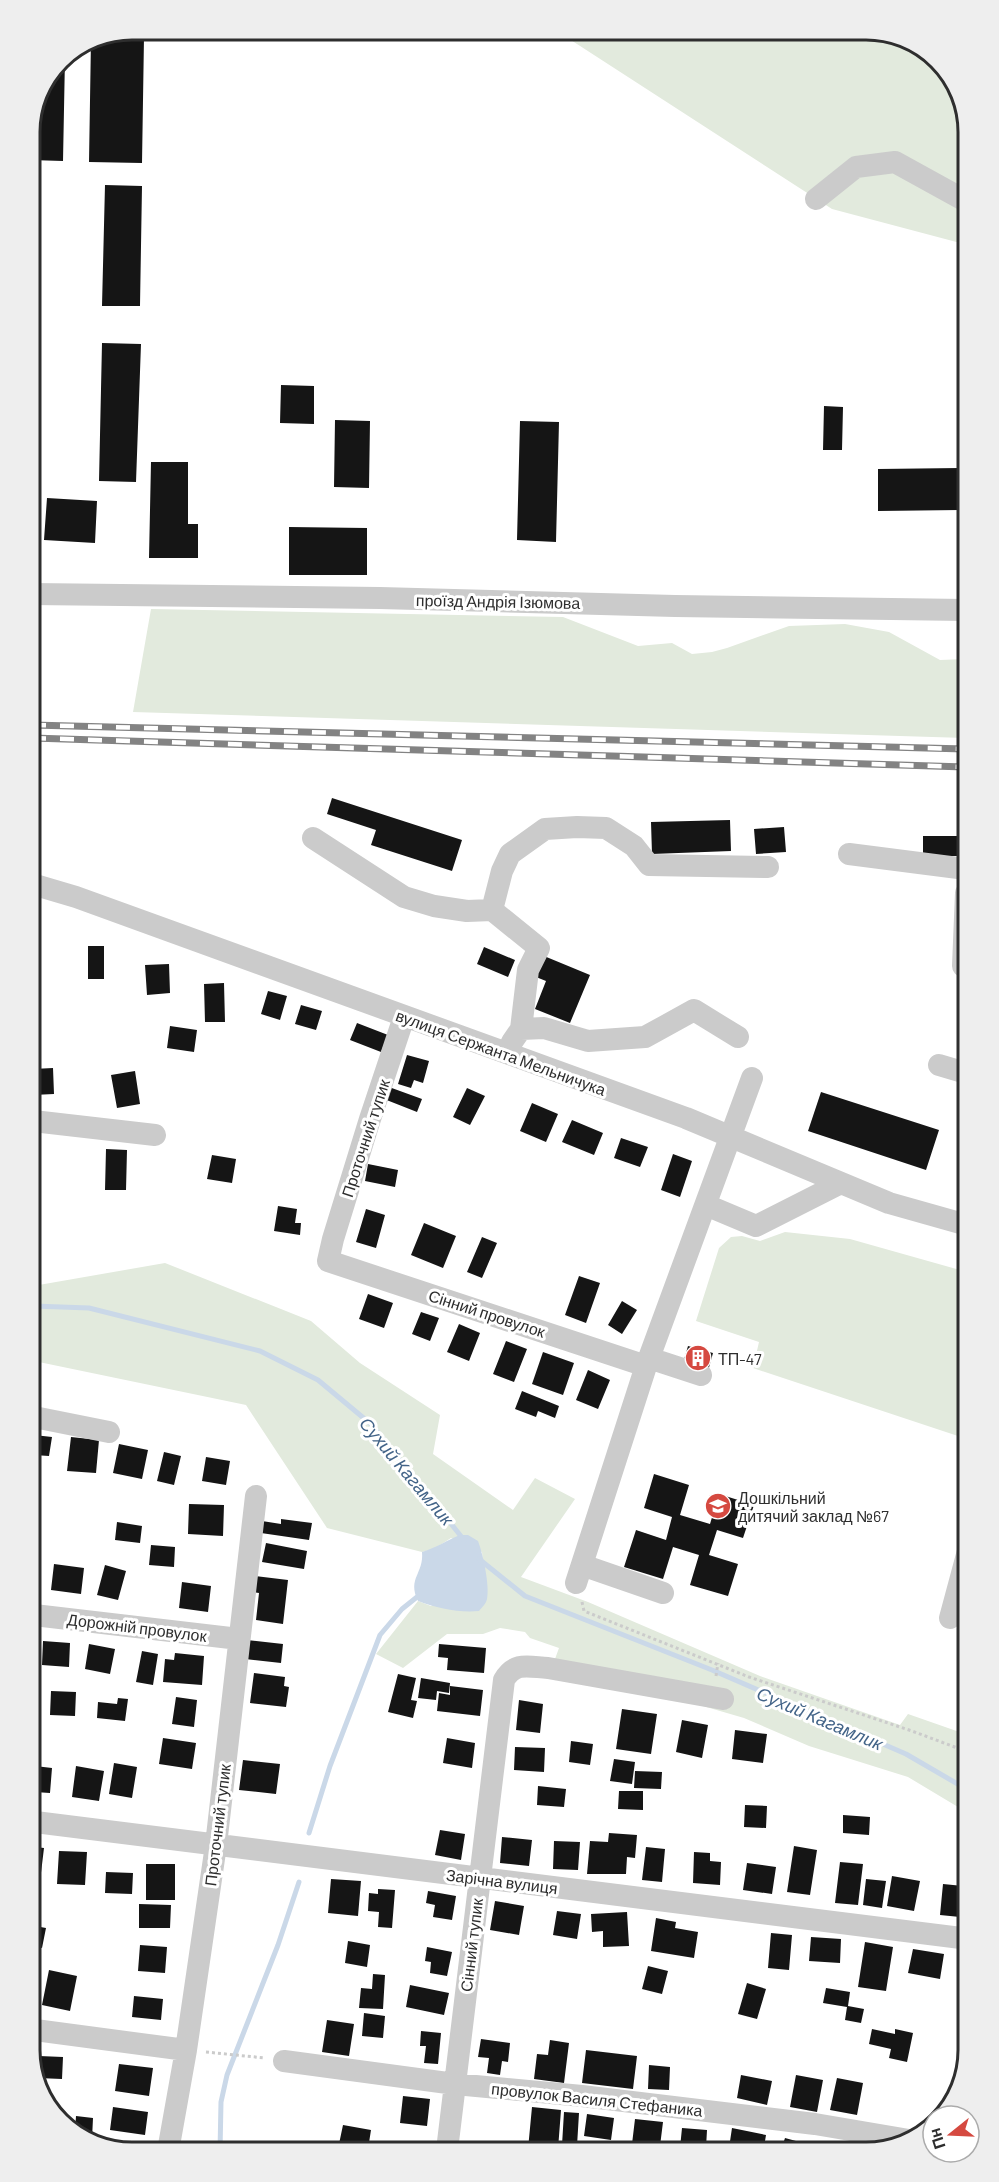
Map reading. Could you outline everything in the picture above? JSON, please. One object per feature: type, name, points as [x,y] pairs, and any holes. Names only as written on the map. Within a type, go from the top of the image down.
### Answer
[{"type":"street","points":[[816,199],[856,167],[895,162],[958,197]]},
{"type":"street","name":"проїзд Андрія Ізюмова","points":[[41,594],[380,598],[675,606],[958,610]]},
{"type":"street","points":[[492,910],[502,871],[510,854],[545,829],[606,828],[634,846],[649,865],[768,867]]},
{"type":"street","points":[[313,838],[404,897],[434,906],[467,911],[492,910],[539,948],[528,970],[521,1029],[505,1053]]},
{"type":"street","points":[[849,854],[958,868]]},
{"type":"street","name":"вулиця Сержанта Мельничука","points":[[41,887],[76,897],[674,1114],[889,1203],[958,1222]]},
{"type":"street","points":[[521,1029],[544,1028],[588,1041],[645,1037],[694,1010],[738,1037]]},
{"type":"street","name":"Проточний тупик","points":[[328,1261],[366,1130],[404,1017]]},
{"type":"street","points":[[939,1065],[958,1071]]},
{"type":"street","points":[[663,1593],[579,1574],[648,1362],[752,1078]]},
{"type":"street","points":[[40,1121],[155,1135]]},
{"type":"street","points":[[706,1205],[756,1226],[841,1183]]},
{"type":"street","name":"Сінний провулок","points":[[328,1261],[648,1362],[701,1375]]},
{"type":"street","points":[[40,1418],[109,1432]]},
{"type":"street","name":"Проточний тупик","points":[[170,2141],[186,2050],[216,1845],[256,1496]]},
{"type":"street","points":[[950,1618],[958,1588]]},
{"type":"street","name":"Дорожній провулок","points":[[40,1616],[239,1639]]},
{"type":"street","name":"Сінний тупик","points":[[448,2141],[504,1680],[509,1671],[520,1666],[548,1668],[719,1690]]},
{"type":"street","name":"Зарічна вулиця","points":[[40,1823],[958,1938]]},
{"type":"street","points":[[40,2031],[186,2050]]},
{"type":"street","name":"провулок Василя Стефаника","points":[[285,2061],[455,2084],[582,2096],[815,2124],[894,2137]]},
{"type":"path","points":[[579,1574],[584,1611],[749,1677],[958,1748]]},
{"type":"path","points":[[718,1664],[719,1690]]},
{"type":"path","points":[[186,2050],[285,2061]]},
{"type":"shaded area","points":[[572,41],[873,41],[902,47],[923,59],[940,76],[946,86],[954,103],[958,120],[958,242],[832,209]]},
{"type":"shaded area","points":[[151,609],[563,617],[638,646],[672,643],[692,654],[727,648],[789,626],[845,624],[889,632],[940,660],[958,659],[958,738],[133,712]]},
{"type":"shaded area","points":[[785,1232],[850,1239],[958,1269],[958,1436],[753,1368],[759,1342],[696,1321],[719,1248],[731,1237],[742,1236],[760,1241]]},
{"type":"shaded area","points":[[165,1263],[311,1321],[360,1363],[440,1415],[433,1454],[513,1510],[535,1478],[575,1499],[521,1577],[588,1602],[760,1676],[900,1725],[908,1714],[958,1732],[958,1807],[908,1777],[809,1746],[744,1718],[559,1664],[555,1659],[559,1648],[530,1638],[525,1632],[500,1628],[483,1634],[447,1634],[403,1668],[376,1654],[418,1601],[431,1606],[483,1564],[482,1552],[451,1538],[434,1549],[422,1552],[327,1528],[246,1405],[40,1362],[40,1285]]},
{"type":"water","points":[[460,1535],[468,1535],[478,1541],[482,1554],[488,1593],[486,1602],[479,1611],[456,1611],[433,1606],[418,1601],[415,1593],[415,1581],[421,1566],[422,1552]]},
{"type":"building","points":[[144,40],[142,163],[89,162],[91,51],[114,42]]},
{"type":"building","points":[[65,70],[63,161],[41,160],[41,126],[50,92]]},
{"type":"building","points":[[105,185],[142,186],[140,306],[102,306]]},
{"type":"building","points":[[102,343],[141,344],[136,482],[99,481]]},
{"type":"building","points":[[281,385],[314,386],[314,424],[280,423]]},
{"type":"building","points":[[824,406],[843,407],[842,450],[823,450]]},
{"type":"building","points":[[335,420],[370,421],[369,488],[334,487]]},
{"type":"building","points":[[520,421],[559,422],[556,542],[517,540]]},
{"type":"building","points":[[151,462],[188,462],[188,524],[198,524],[198,558],[149,558]]},
{"type":"building","points":[[958,468],[958,510],[878,511],[878,469]]},
{"type":"building","points":[[47,498],[97,501],[95,543],[44,540]]},
{"type":"building","points":[[289,527],[367,528],[367,575],[289,575]]},
{"type":"building","points":[[332,798],[462,840],[452,871],[371,845],[376,830],[327,814]]},
{"type":"building","points":[[730,820],[731,851],[652,854],[651,822]]},
{"type":"building","points":[[784,827],[786,852],[756,854],[754,829]]},
{"type":"building","points":[[923,836],[958,836],[958,856],[923,856]]},
{"type":"building","points":[[88,946],[104,946],[104,979],[88,979]]},
{"type":"building","points":[[484,947],[515,960],[508,977],[477,964]]},
{"type":"building","points":[[544,956],[590,975],[570,1023],[535,1009],[546,981],[536,977]]},
{"type":"building","points":[[169,964],[170,993],[147,995],[145,965]]},
{"type":"building","points":[[224,983],[225,1022],[205,1022],[204,984]]},
{"type":"building","points":[[268,991],[287,996],[280,1020],[261,1014]]},
{"type":"building","points":[[301,1005],[322,1011],[316,1030],[295,1024]]},
{"type":"building","points":[[357,1023],[388,1035],[381,1052],[350,1040]]},
{"type":"building","points":[[170,1026],[197,1030],[194,1052],[167,1048]]},
{"type":"building","points":[[407,1055],[429,1061],[423,1083],[414,1080],[411,1088],[398,1084]]},
{"type":"building","points":[[53,1068],[54,1094],[40,1095],[41,1069]]},
{"type":"building","points":[[135,1071],[140,1104],[117,1108],[111,1075]]},
{"type":"building","points":[[389,1087],[422,1099],[417,1112],[384,1099]]},
{"type":"building","points":[[467,1088],[485,1096],[470,1125],[453,1117]]},
{"type":"building","points":[[821,1092],[939,1130],[926,1170],[808,1131]]},
{"type":"building","points":[[532,1103],[558,1114],[546,1142],[520,1131]]},
{"type":"building","points":[[572,1120],[603,1133],[594,1155],[562,1142]]},
{"type":"building","points":[[621,1138],[648,1147],[640,1167],[614,1158]]},
{"type":"building","points":[[106,1149],[127,1150],[126,1190],[105,1190]]},
{"type":"building","points":[[673,1154],[692,1161],[680,1197],[661,1190]]},
{"type":"building","points":[[212,1155],[236,1159],[232,1183],[207,1179]]},
{"type":"building","points":[[368,1164],[398,1170],[395,1187],[365,1181]]},
{"type":"building","points":[[278,1206],[297,1209],[295,1223],[301,1223],[300,1235],[274,1231]]},
{"type":"building","points":[[366,1209],[385,1215],[376,1248],[356,1242]]},
{"type":"building","points":[[424,1223],[456,1236],[443,1268],[411,1255]]},
{"type":"building","points":[[482,1237],[497,1243],[482,1278],[467,1272]]},
{"type":"building","points":[[579,1276],[600,1283],[586,1323],[565,1315]]},
{"type":"building","points":[[368,1294],[393,1303],[384,1328],[359,1319]]},
{"type":"building","points":[[622,1301],[637,1310],[622,1334],[608,1325]]},
{"type":"building","points":[[421,1312],[439,1318],[430,1341],[412,1334]]},
{"type":"building","points":[[459,1324],[480,1333],[469,1361],[447,1352]]},
{"type":"building","points":[[506,1341],[527,1349],[514,1382],[493,1374]]},
{"type":"building","name":"ТП-47","points":[[688,1346],[713,1353],[708,1371],[683,1363]]},
{"type":"building","points":[[543,1352],[574,1363],[563,1395],[532,1384]]},
{"type":"building","points":[[588,1370],[610,1380],[598,1409],[576,1400]]},
{"type":"building","points":[[522,1391],[559,1406],[555,1418],[538,1411],[536,1417],[515,1409]]},
{"type":"building","points":[[40,1436],[52,1437],[49,1456],[40,1455]]},
{"type":"building","points":[[71,1437],[99,1440],[96,1473],[67,1471]]},
{"type":"building","points":[[119,1444],[148,1450],[142,1479],[113,1473]]},
{"type":"building","points":[[164,1452],[181,1456],[174,1485],[157,1481]]},
{"type":"building","points":[[206,1457],[230,1461],[226,1485],[202,1481]]},
{"type":"building","points":[[654,1474],[689,1485],[680,1515],[710,1524],[719,1494],[754,1505],[743,1538],[717,1530],[709,1555],[738,1564],[728,1596],[690,1585],[699,1555],[673,1547],[663,1579],[624,1567],[636,1530],[666,1540],[672,1517],[644,1508]]},
{"type":"building","points":[[189,1504],[224,1505],[223,1536],[188,1534]]},
{"type":"building","points":[[281,1519],[312,1523],[309,1540],[261,1533],[262,1521],[281,1524]]},
{"type":"building","points":[[117,1522],[142,1526],[140,1543],[115,1540]]},
{"type":"building","points":[[266,1543],[307,1551],[304,1569],[262,1562]]},
{"type":"building","points":[[151,1545],[175,1547],[174,1567],[149,1565]]},
{"type":"building","points":[[54,1564],[84,1568],[81,1594],[51,1590]]},
{"type":"building","points":[[105,1565],[126,1571],[118,1600],[97,1595]]},
{"type":"building","points":[[255,1576],[288,1580],[283,1624],[256,1620],[259,1593],[253,1592]]},
{"type":"building","points":[[182,1582],[211,1586],[208,1612],[179,1608]]},
{"type":"building","points":[[247,1640],[283,1644],[281,1663],[245,1659]]},
{"type":"building","points":[[43,1641],[70,1643],[69,1667],[42,1665]]},
{"type":"building","points":[[89,1644],[115,1649],[110,1674],[85,1669]]},
{"type":"building","points":[[439,1644],[486,1648],[484,1673],[447,1670],[448,1658],[438,1657]]},
{"type":"building","points":[[142,1651],[158,1654],[153,1685],[136,1682]]},
{"type":"building","points":[[175,1653],[204,1656],[202,1685],[163,1682],[165,1659],[174,1660]]},
{"type":"building","points":[[254,1673],[285,1677],[284,1686],[289,1687],[286,1707],[250,1703]]},
{"type":"building","points":[[398,1674],[416,1678],[411,1700],[417,1701],[413,1718],[388,1712]]},
{"type":"building","points":[[421,1678],[450,1683],[449,1693],[437,1691],[436,1700],[418,1698]]},
{"type":"building","points":[[450,1686],[483,1690],[480,1716],[437,1711],[439,1693],[450,1695]]},
{"type":"building","points":[[51,1691],[76,1692],[75,1716],[50,1715]]},
{"type":"building","points":[[176,1697],[197,1700],[194,1727],[172,1724]]},
{"type":"building","points":[[118,1698],[128,1699],[125,1721],[97,1718],[98,1702],[117,1704]]},
{"type":"building","points":[[519,1700],[543,1704],[540,1733],[516,1730]]},
{"type":"building","points":[[622,1709],[657,1714],[651,1754],[616,1749]]},
{"type":"building","points":[[682,1720],[708,1725],[702,1758],[676,1752]]},
{"type":"building","points":[[735,1730],[767,1734],[763,1763],[732,1759]]},
{"type":"building","points":[[163,1738],[196,1743],[192,1769],[159,1764]]},
{"type":"building","points":[[447,1738],[475,1743],[472,1768],[443,1763]]},
{"type":"building","points":[[571,1741],[593,1744],[590,1765],[569,1762]]},
{"type":"building","points":[[515,1747],[545,1748],[544,1772],[514,1770]]},
{"type":"building","points":[[614,1759],[635,1762],[632,1784],[610,1781]]},
{"type":"building","points":[[243,1760],[280,1764],[276,1794],[239,1790]]},
{"type":"building","points":[[114,1763],[137,1767],[132,1798],[109,1794]]},
{"type":"building","points":[[76,1766],[104,1771],[99,1801],[72,1797]]},
{"type":"building","points":[[40,1767],[52,1768],[50,1793],[40,1792]]},
{"type":"building","points":[[635,1771],[662,1772],[661,1789],[634,1788]]},
{"type":"building","points":[[538,1786],[566,1789],[564,1807],[537,1805]]},
{"type":"building","points":[[619,1791],[643,1791],[643,1810],[618,1809]]},
{"type":"building","points":[[745,1805],[767,1806],[766,1828],[744,1827]]},
{"type":"building","points":[[843,1815],[870,1817],[869,1835],[843,1833]]},
{"type":"building","points":[[440,1830],[465,1834],[461,1860],[435,1855]]},
{"type":"building","points":[[609,1833],[637,1835],[635,1858],[627,1857],[626,1874],[587,1874],[590,1841],[608,1842]]},
{"type":"building","points":[[502,1837],[532,1840],[529,1866],[500,1863]]},
{"type":"building","points":[[554,1841],[580,1842],[578,1870],[553,1869]]},
{"type":"building","points":[[794,1846],[817,1850],[810,1895],[787,1892]]},
{"type":"building","points":[[646,1847],[665,1849],[662,1882],[642,1880]]},
{"type":"building","points":[[40,1848],[44,1848],[40,1880]]},
{"type":"building","points":[[59,1851],[87,1852],[85,1885],[57,1884]]},
{"type":"building","points":[[694,1852],[710,1853],[710,1861],[721,1862],[720,1885],[693,1883]]},
{"type":"building","points":[[840,1862],[863,1864],[858,1905],[835,1903]]},
{"type":"building","points":[[747,1863],[776,1867],[772,1894],[743,1890]]},
{"type":"building","points":[[146,1864],[175,1864],[175,1900],[146,1900]]},
{"type":"building","points":[[106,1872],[133,1873],[132,1894],[105,1893]]},
{"type":"building","points":[[892,1876],[920,1881],[914,1911],[887,1906]]},
{"type":"building","points":[[331,1879],[361,1881],[358,1916],[328,1913]]},
{"type":"building","points":[[866,1879],[886,1881],[882,1908],[863,1905]]},
{"type":"building","points":[[943,1884],[958,1886],[958,1917],[940,1915]]},
{"type":"building","points":[[378,1889],[395,1890],[392,1928],[378,1927],[379,1912],[368,1911],[369,1893],[378,1894]]},
{"type":"building","points":[[428,1891],[456,1896],[452,1920],[433,1917],[435,1905],[426,1903]]},
{"type":"building","points":[[495,1901],[524,1906],[519,1935],[490,1930]]},
{"type":"building","points":[[139,1904],[171,1905],[170,1928],[139,1928]]},
{"type":"building","points":[[557,1911],[581,1914],[577,1939],[553,1935]]},
{"type":"building","points":[[627,1912],[629,1946],[603,1947],[603,1931],[592,1932],[591,1914]]},
{"type":"building","points":[[656,1918],[676,1922],[675,1928],[698,1932],[694,1958],[651,1951]]},
{"type":"building","points":[[40,1927],[46,1928],[42,1948],[40,1947]]},
{"type":"building","points":[[771,1933],[792,1935],[789,1970],[768,1968]]},
{"type":"building","points":[[811,1937],[841,1939],[840,1963],[809,1961]]},
{"type":"building","points":[[348,1941],[370,1945],[367,1967],[345,1963]]},
{"type":"building","points":[[865,1942],[893,1947],[886,1991],[858,1987]]},
{"type":"building","points":[[140,1945],[167,1947],[165,1973],[138,1971]]},
{"type":"building","points":[[427,1947],[452,1952],[447,1976],[430,1973],[431,1962],[425,1961]]},
{"type":"building","points":[[913,1949],[944,1954],[940,1979],[908,1973]]},
{"type":"building","points":[[648,1966],[668,1971],[662,1994],[642,1989]]},
{"type":"building","points":[[49,1970],[77,1976],[70,2011],[42,2005]]},
{"type":"building","points":[[373,1974],[385,1975],[383,2009],[359,2008],[361,1988],[372,1989]]},
{"type":"building","points":[[747,1983],[766,1989],[757,2019],[738,2014]]},
{"type":"building","points":[[410,1985],[449,1993],[444,2015],[406,2007]]},
{"type":"building","points":[[826,1988],[850,1992],[848,2006],[864,2009],[861,2023],[845,2020],[847,2007],[823,2003]]},
{"type":"building","points":[[134,1996],[163,1999],[161,2020],[132,2017]]},
{"type":"building","points":[[364,2013],[385,2016],[383,2038],[362,2036]]},
{"type":"building","points":[[327,2020],[354,2024],[349,2056],[322,2052]]},
{"type":"building","points":[[872,2029],[895,2034],[895,2029],[913,2033],[907,2062],[889,2058],[891,2049],[869,2044]]},
{"type":"building","points":[[421,2031],[441,2033],[438,2064],[424,2063],[426,2046],[420,2046]]},
{"type":"building","points":[[481,2039],[510,2043],[508,2062],[502,2061],[500,2075],[487,2073],[489,2058],[478,2057]]},
{"type":"building","points":[[550,2040],[569,2043],[564,2083],[534,2079],[537,2054],[548,2055]]},
{"type":"building","points":[[586,2050],[637,2056],[633,2089],[582,2083]]},
{"type":"building","points":[[41,2056],[63,2057],[62,2079],[45,2078]]},
{"type":"building","points":[[119,2064],[153,2068],[149,2096],[115,2091]]},
{"type":"building","points":[[649,2065],[670,2067],[669,2090],[648,2089]]},
{"type":"building","points":[[741,2075],[772,2081],[767,2105],[737,2098]]},
{"type":"building","points":[[796,2075],[823,2080],[817,2112],[790,2107]]},
{"type":"building","points":[[837,2078],[863,2083],[857,2115],[830,2110]]},
{"type":"building","points":[[403,2096],[430,2099],[427,2126],[400,2123]]},
{"type":"building","points":[[113,2107],[148,2112],[145,2135],[110,2130]]},
{"type":"building","points":[[532,2107],[561,2110],[559,2142],[529,2142]]},
{"type":"building","points":[[564,2112],[579,2113],[577,2142],[562,2142]]},
{"type":"building","points":[[587,2114],[614,2118],[611,2140],[584,2136]]},
{"type":"building","points":[[76,2116],[93,2118],[92,2132],[86,2129],[76,2123]]},
{"type":"building","points":[[635,2119],[663,2122],[661,2142],[632,2142]]},
{"type":"building","points":[[343,2125],[371,2130],[369,2141],[340,2141]]},
{"type":"building","points":[[682,2128],[707,2130],[706,2142],[681,2142]]},
{"type":"building","points":[[732,2128],[766,2135],[765,2142],[730,2142]]},
{"type":"building","points":[[785,2138],[799,2142],[784,2142]]},
{"type":"waterway","name":"Сухий Кагамлик","points":[[40,1306],[89,1308],[260,1351],[318,1380],[372,1425],[464,1540]]},
{"type":"waterway","name":"Сухий Кагамлик","points":[[479,1559],[525,1596],[712,1670],[906,1754],[958,1784]]},
{"type":"waterway","points":[[309,1833],[330,1766],[380,1635],[402,1609],[417,1597]]},
{"type":"waterway","points":[[220,2141],[221,2102],[227,2075],[278,1945],[299,1882]]},
{"type":"railway","points":[[41,725],[958,749]]},
{"type":"railway","points":[[41,738],[958,767]]},
{"type":"place","name":"ТП-47","points":[[698,1358]]},
{"type":"place","name":"Дошкільний дитячий заклад №67","points":[[718,1506]]}]
